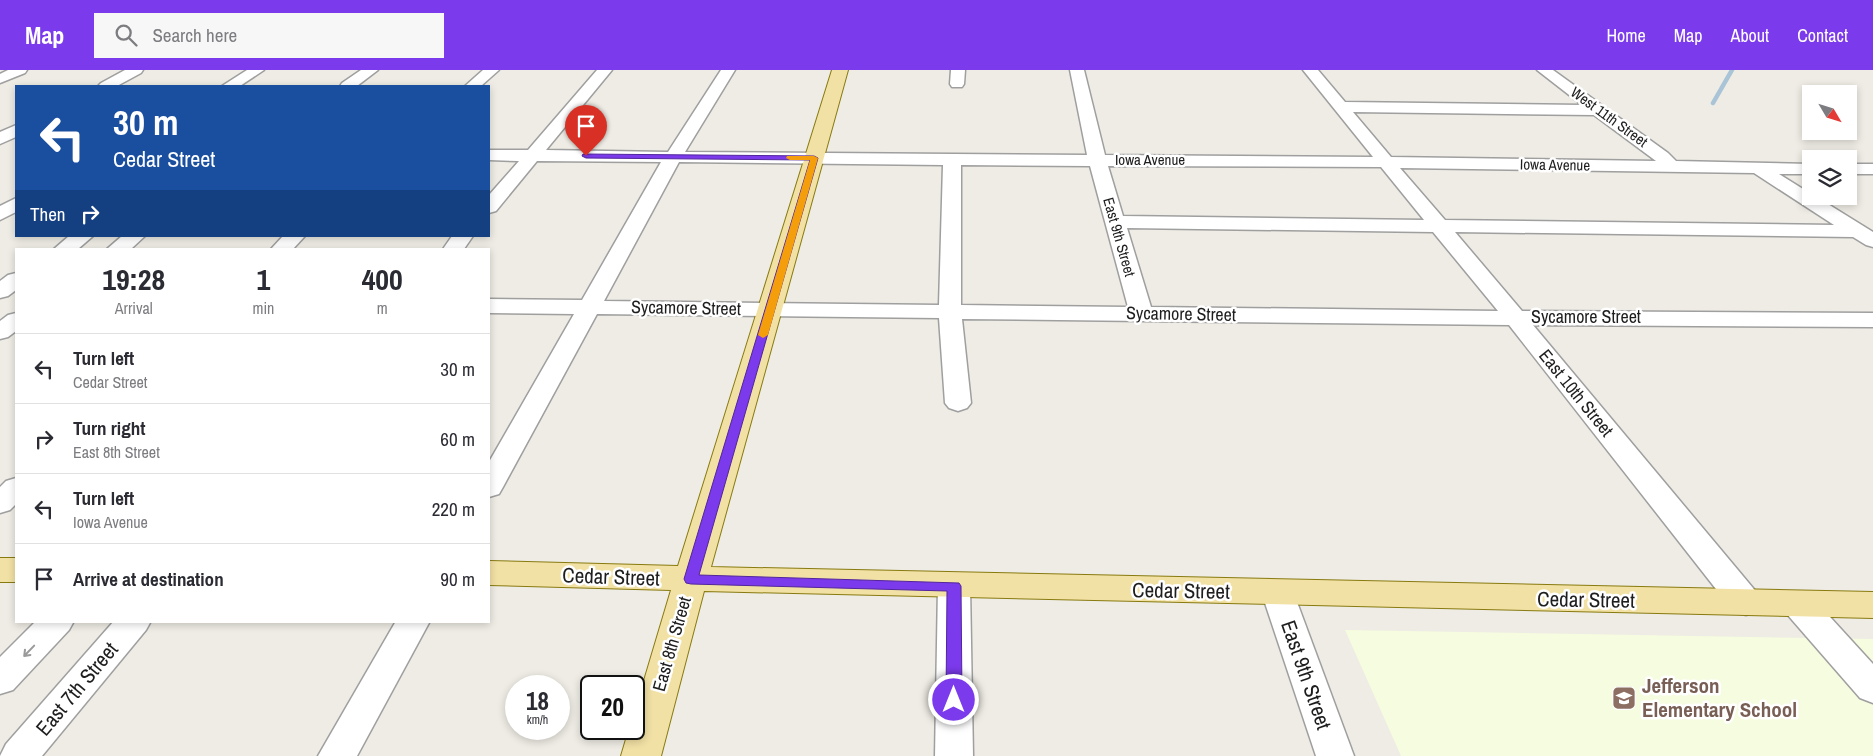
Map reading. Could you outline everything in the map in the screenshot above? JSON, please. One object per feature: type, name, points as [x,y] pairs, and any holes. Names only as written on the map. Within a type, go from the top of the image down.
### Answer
[{"type":"main road","name":"East 8th Street","points":[[641,756],[840,70]]},
{"type":"main road","points":[[0,570],[15,570]]},
{"type":"main road","name":"Cedar Street","points":[[490,573],[1278,594],[1873,605]]},
{"type":"street","points":[[0,79],[20,70]]},
{"type":"street","points":[[108,85],[136,70]]},
{"type":"street","points":[[232,85],[257,70]]},
{"type":"street","points":[[348,85],[371,70]]},
{"type":"street","points":[[473,85],[492,70]]},
{"type":"street","points":[[490,205],[605,70]]},
{"type":"street","points":[[490,485],[674,157],[728,70]]},
{"type":"street","name":"East 9th Street","points":[[1077,70],[1097,160],[1141,313]]},
{"type":"street","name":"East 10th Street","points":[[1310,70],[1514,317],[1746,603]]},
{"type":"street","name":"West 11th Street","points":[[1544,70],[1662,157],[1672,167]]},
{"type":"street","points":[[1340,107],[1598,110]]},
{"type":"street","points":[[0,139],[15,131]]},
{"type":"street","points":[[0,150],[15,150]]},
{"type":"street","name":"Iowa Avenue","points":[[490,155],[1385,162],[1802,169]]},
{"type":"street","points":[[952,160],[950,310],[958,403]]},
{"type":"street","points":[[1758,168],[1873,242]]},
{"type":"street","points":[[1857,169],[1873,169]]},
{"type":"street","points":[[0,214],[15,205]]},
{"type":"street","points":[[1115,222],[1856,231]]},
{"type":"street","points":[[65,248],[82,237]]},
{"type":"street","points":[[118,248],[134,237]]},
{"type":"street","points":[[282,248],[294,237]]},
{"type":"street","points":[[454,248],[462,237]]},
{"type":"street","points":[[0,291],[15,281]]},
{"type":"street","points":[[0,300],[15,300]]},
{"type":"street","name":"Sycamore Street","points":[[490,306],[1873,320]]},
{"type":"street","points":[[0,332],[15,321]]},
{"type":"street","points":[[0,503],[15,489]]},
{"type":"street","points":[[954,586],[954,756]]},
{"type":"street","name":"East 9th Street","points":[[1278,594],[1335,756]]},
{"type":"street","points":[[1798,604],[1873,688]]},
{"type":"street","points":[[0,680],[55,623]]},
{"type":"street","name":"East 7th Street","points":[[19,756],[132,623]]},
{"type":"street","points":[[338,756],[412,623]]},
{"type":"shaded area","name":"Jefferson Elementary School","points":[[1345,630],[1873,639],[1873,756],[1401,756]]},
{"type":"waterway","points":[[1713,103],[1732,70]]},
{"type":"slow traffic","points":[[763,335],[814,158],[790,158]]},
{"type":"place","name":"Jefferson Elementary School","points":[[1624,698]]},
{"type":"route","points":[[586,156],[814,158],[691,579],[954,586],[954,700]]}]
